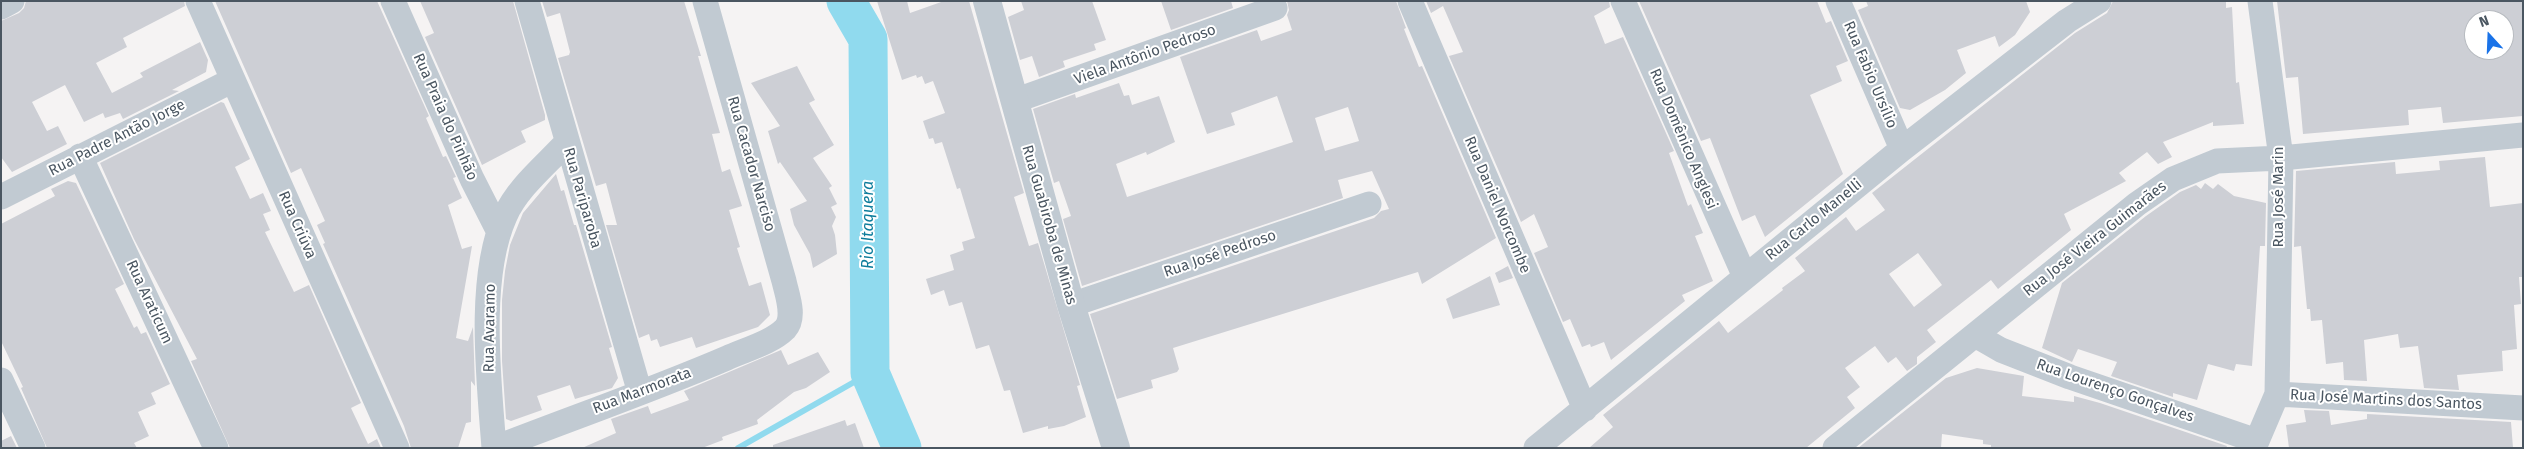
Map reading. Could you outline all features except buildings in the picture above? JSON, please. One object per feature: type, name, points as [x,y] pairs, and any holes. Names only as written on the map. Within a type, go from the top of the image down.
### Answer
[{"type":"street","points":[[1,6],[12,1]]},
{"type":"street","name":"Rua Criúva","points":[[198,1],[397,448]]},
{"type":"street","name":"Rua Praia do Pinhão","points":[[393,1],[472,179],[498,232]]},
{"type":"street","name":"Rua Pariparoba","points":[[527,1],[566,143],[640,393]]},
{"type":"street","name":"Rua Cacador Narciso","points":[[705,1],[784,281],[790,318],[786,328]]},
{"type":"street","name":"Rua Guabiroba de Minas","points":[[987,1],[1071,305],[1116,448]]},
{"type":"street","name":"Rua Daniel Norcombe","points":[[1410,1],[1585,409]]},
{"type":"street","name":"Rua Domênico Anglesi","points":[[1623,1],[1744,277]]},
{"type":"street","name":"Rua Fabio Ursílio","points":[[1838,1],[1902,148]]},
{"type":"street","name":"Rua Carlo Manelli","points":[[1536,448],[1902,148],[2062,11],[2099,1]]},
{"type":"street","name":"Rua José Marin","points":[[2260,1],[2281,158],[2277,394]]},
{"type":"street","name":"Viela Antônio Pedroso","points":[[1014,102],[1275,8]]},
{"type":"street","name":"Rua Padre Antão Jorge","points":[[1,197],[233,80]]},
{"type":"street","name":"Rua José Vieira Guimarães","points":[[1835,448],[2136,204],[2173,179],[2217,161],[2281,158],[2523,135]]},
{"type":"street","name":"Rua Avaramo","points":[[494,448],[488,303],[498,232],[505,214],[518,196],[566,143]]},
{"type":"street","name":"Rua Araticum","points":[[80,156],[216,448]]},
{"type":"street","name":"Rua José Pedroso","points":[[1071,305],[1369,204]]},
{"type":"street","name":"Rua Marmorata","points":[[494,448],[640,393],[765,341],[786,328]]},
{"type":"street","name":"Rua Lourenço Gonçalves","points":[[1975,335],[2001,350],[2070,377],[2256,444]]},
{"type":"street","points":[[1,380],[33,448]]},
{"type":"street","name":"Rua José Martins dos Santos","points":[[2256,444],[2277,394],[2523,408]]},
{"type":"waterway","name":"Rio Itaquera","points":[[846,1],[868,39],[870,373],[902,448]]},
{"type":"waterway","points":[[738,448],[870,373]]}]
